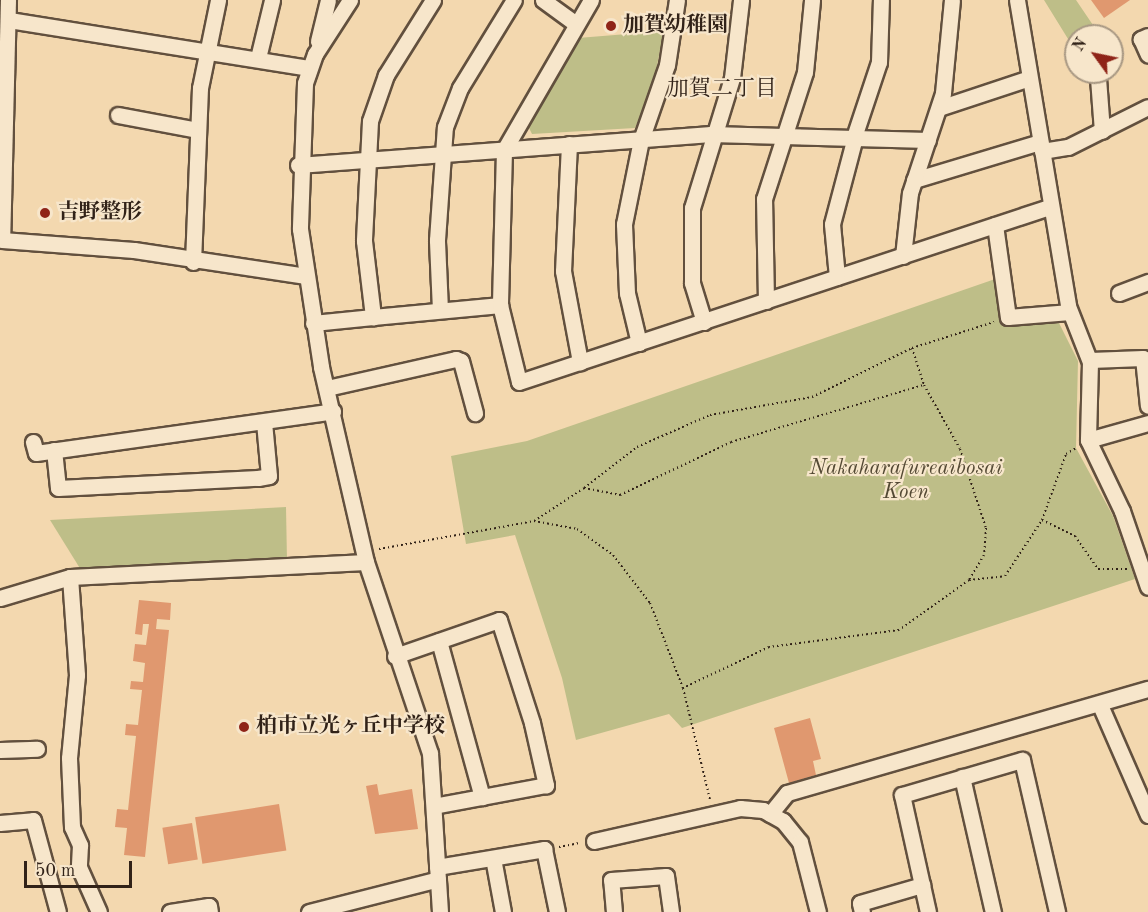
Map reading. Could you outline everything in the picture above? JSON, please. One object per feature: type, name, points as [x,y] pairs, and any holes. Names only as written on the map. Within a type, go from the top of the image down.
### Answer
[{"type":"street","points":[[9,0],[2,131],[2,240],[134,250],[193,262],[306,276]]},
{"type":"street","points":[[193,262],[198,130],[208,48],[218,0]]},
{"type":"street","points":[[258,58],[272,0]]},
{"type":"street","points":[[327,0],[311,61],[298,165],[306,276],[313,323],[365,557],[395,656],[430,753],[440,912]]},
{"type":"street","points":[[311,61],[350,0]]},
{"type":"street","points":[[373,316],[364,241],[368,160],[377,95],[433,0]]},
{"type":"street","points":[[440,310],[441,153],[459,88],[514,0]]},
{"type":"street","points":[[543,0],[576,24]]},
{"type":"street","points":[[591,0],[504,150],[500,304],[519,382],[1049,207]]},
{"type":"street","points":[[639,343],[627,293],[624,224],[641,140],[667,65],[677,0]]},
{"type":"street","points":[[704,322],[693,283],[690,229],[711,134],[739,51],[741,0]]},
{"type":"street","points":[[766,301],[764,199],[805,72],[812,0]]},
{"type":"street","points":[[837,277],[832,224],[854,137],[879,62],[881,0]]},
{"type":"street","points":[[903,256],[914,180],[939,108],[951,0]]},
{"type":"street","points":[[1017,0],[1049,207],[1070,312],[1090,360],[1088,440],[1122,511],[1139,569],[1148,587]]},
{"type":"street","points":[[6,25],[208,48],[258,58],[311,61]]},
{"type":"street","points":[[1148,36],[1141,39],[1148,55]]},
{"type":"street","points":[[939,108],[1029,78]]},
{"type":"street","points":[[1098,84],[1102,131]]},
{"type":"street","points":[[914,180],[1041,147],[1068,147],[1148,107]]},
{"type":"street","points":[[118,115],[198,130]]},
{"type":"street","points":[[298,165],[711,134],[928,140]]},
{"type":"street","points":[[569,144],[563,272],[580,362]]},
{"type":"street","points":[[995,225],[1008,317],[1070,312]]},
{"type":"street","points":[[1119,293],[1148,282]]},
{"type":"street","points":[[313,323],[500,304]]},
{"type":"street","points":[[1090,360],[1143,358],[1148,406]]},
{"type":"street","points":[[327,388],[456,359],[461,361],[475,412]]},
{"type":"street","points":[[33,442],[36,453],[333,411]]},
{"type":"street","points":[[54,450],[58,488],[269,477],[264,422]]},
{"type":"street","points":[[1088,440],[1148,423]]},
{"type":"street","points":[[0,598],[70,577],[365,557]]},
{"type":"street","points":[[70,577],[77,675],[69,758],[72,827],[80,845],[79,867],[99,912]]},
{"type":"street","points":[[395,656],[499,620],[532,723],[546,785],[435,806]]},
{"type":"street","points":[[439,641],[482,797]]},
{"type":"street","points":[[770,814],[787,793],[1100,705],[1148,689]]},
{"type":"street","points":[[1100,705],[1148,815]]},
{"type":"street","points":[[0,750],[37,749]]},
{"type":"street","points":[[928,912],[902,795],[1022,759],[1057,912]]},
{"type":"street","points":[[962,777],[993,912]]},
{"type":"street","points":[[594,841],[740,808],[770,814],[800,842],[818,912]]},
{"type":"street","points":[[0,823],[33,820],[58,912]]},
{"type":"street","points":[[309,912],[437,873],[493,858],[544,849],[557,912]]},
{"type":"street","points":[[493,858],[503,912]]},
{"type":"street","points":[[614,912],[611,880],[666,876],[671,912]]},
{"type":"street","points":[[862,912],[860,903],[922,885]]},
{"type":"street","points":[[170,912],[209,906],[210,912]]},
{"type":"path","points":[[365,557],[534,521],[584,488],[637,447],[710,415],[812,397],[912,348],[1008,317]]},
{"type":"path","points":[[683,688],[769,647],[899,630],[969,580],[984,555],[986,528],[960,449],[924,385],[912,348]]},
{"type":"path","points":[[584,488],[620,495],[731,442],[924,385]]},
{"type":"path","points":[[969,580],[1005,576],[1042,520],[1066,454],[1088,440]]},
{"type":"path","points":[[1042,520],[1075,536],[1098,569],[1139,569]]},
{"type":"path","points":[[534,521],[577,529],[613,555],[650,603],[683,688],[714,813]]},
{"type":"path","points":[[544,849],[594,841]]},
{"type":"green space","points":[[1044,0],[1076,0],[1092,24],[1064,24],[1064,32]]},
{"type":"green space","points":[[664,31],[653,85],[635,128],[532,134],[527,124],[578,38]]},
{"type":"green space","name":"Nakaharafureaibosai Koen","points":[[998,278],[1006,326],[1059,323],[1078,361],[1076,448],[1113,516],[1135,579],[682,728],[669,714],[576,740],[562,678],[515,535],[466,544],[451,456],[527,441]]},
{"type":"green space","points":[[286,507],[287,561],[81,570],[50,520]]},
{"type":"building","points":[[1091,0],[1130,0],[1104,18]]},
{"type":"building","points":[[139,600],[171,603],[170,620],[157,619],[156,629],[169,630],[145,857],[124,855],[127,828],[115,827],[117,809],[128,810],[136,736],[125,735],[126,724],[138,725],[142,690],[130,689],[131,681],[143,682],[145,663],[133,661],[135,644],[146,645],[149,624],[143,624],[142,635],[135,634]]},
{"type":"building","points":[[810,718],[821,759],[813,761],[816,775],[789,783],[774,728]]},
{"type":"building","points":[[377,784],[379,795],[412,789],[418,829],[375,834],[366,786]]},
{"type":"building","points":[[279,804],[286,850],[202,864],[195,817]]},
{"type":"building","points":[[192,823],[198,860],[168,864],[162,828]]},
{"type":"place","name":"加賀幼稚園","points":[[611,26]]},
{"type":"place","name":"吉野整形","points":[[45,213]]},
{"type":"place","name":"柏市立光ヶ丘中学校","points":[[244,727]]},
{"type":"district","name":"加賀二丁目","points":[[722,90]]}]
